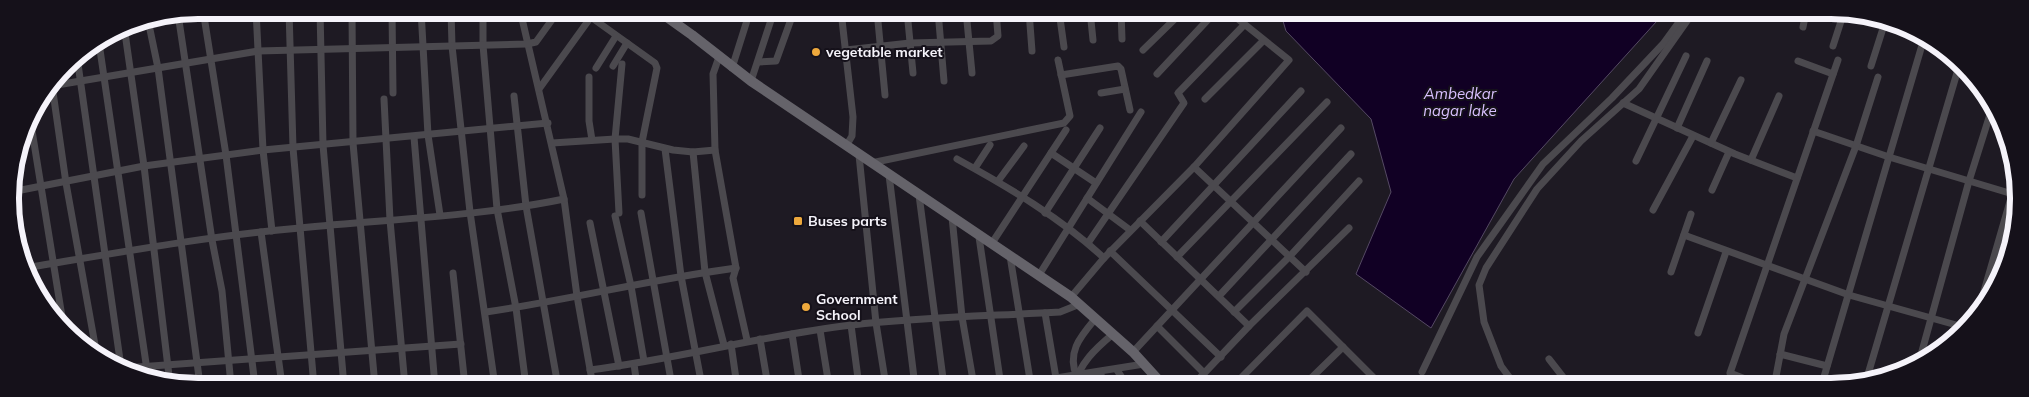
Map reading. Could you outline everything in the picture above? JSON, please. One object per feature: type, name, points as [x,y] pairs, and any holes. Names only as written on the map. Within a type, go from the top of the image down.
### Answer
[{"type":"street","points":[[204,19],[226,155],[254,378]]},
{"type":"street","points":[[256,19],[263,150],[272,231]]},
{"type":"street","points":[[289,19],[293,148],[313,378]]},
{"type":"street","points":[[320,19],[323,145],[343,378]]},
{"type":"street","points":[[352,19],[353,143],[374,378]]},
{"type":"street","points":[[392,19],[394,93]]},
{"type":"street","points":[[422,19],[428,135],[440,215]]},
{"type":"street","points":[[451,19],[452,46],[470,212],[486,312],[494,378]]},
{"type":"street","points":[[483,19],[483,45],[498,209],[516,308],[525,378]]},
{"type":"street","points":[[522,19],[527,44],[548,123],[564,199],[577,296],[591,378]]},
{"type":"street","points":[[60,84],[258,51],[527,44],[536,42],[553,19]]},
{"type":"street","points":[[539,89],[591,19]]},
{"type":"street","points":[[593,19],[655,63],[656,68],[642,142],[642,195]]},
{"type":"street","points":[[670,19],[732,68],[979,237],[992,243],[1071,297],[1133,352],[1157,378]]},
{"type":"street","points":[[732,68],[747,19]]},
{"type":"street","points":[[751,81],[771,19]]},
{"type":"street","points":[[758,62],[776,61],[791,19]]},
{"type":"street","points":[[841,19],[854,127],[846,146]]},
{"type":"street","points":[[878,19],[885,95]]},
{"type":"street","points":[[908,19],[913,73]]},
{"type":"street","points":[[939,19],[944,81]]},
{"type":"street","points":[[967,19],[972,73]]},
{"type":"street","points":[[846,50],[910,43],[996,40],[998,31],[997,19]]},
{"type":"street","points":[[1030,19],[1032,51]]},
{"type":"street","points":[[1060,19],[1064,47]]},
{"type":"street","points":[[1091,19],[1093,40]]},
{"type":"street","points":[[1121,19],[1122,39]]},
{"type":"street","points":[[1143,50],[1175,19]]},
{"type":"street","points":[[1157,74],[1209,19]]},
{"type":"street","points":[[1071,297],[1110,251],[1194,167],[1290,60],[1263,41],[1237,19]]},
{"type":"street","points":[[1422,372],[1477,257],[1543,164],[1618,92],[1663,44],[1681,19]]},
{"type":"street","points":[[1510,378],[1501,366],[1484,322],[1479,285],[1486,268],[1537,189],[1581,141],[1639,90],[1688,19]]},
{"type":"street","points":[[1803,27],[1805,19]]},
{"type":"street","points":[[1833,46],[1842,19]]},
{"type":"street","points":[[179,20],[199,159],[222,291],[231,378]]},
{"type":"street","points":[[1088,243],[1184,103],[1178,93],[1244,25]]},
{"type":"street","points":[[149,26],[158,68],[199,378]]},
{"type":"street","points":[[1871,66],[1883,27]]},
{"type":"street","points":[[125,34],[144,166],[169,376]]},
{"type":"street","points":[[596,68],[616,36]]},
{"type":"street","points":[[1206,99],[1263,41]]},
{"type":"street","points":[[613,66],[627,43]]},
{"type":"street","points":[[1823,378],[1922,44]]},
{"type":"street","points":[[99,49],[147,371]]},
{"type":"street","points":[[1636,161],[1686,56]]},
{"type":"street","points":[[719,57],[713,74],[715,150],[736,268],[733,278],[747,340]]},
{"type":"street","points":[[870,163],[1064,123],[1070,116],[1058,60]]},
{"type":"street","points":[[1744,378],[1730,373],[1766,264],[1838,60]]},
{"type":"street","points":[[1677,128],[1707,61]]},
{"type":"street","points":[[1798,61],[1833,74]]},
{"type":"street","points":[[79,64],[93,178],[122,361]]},
{"type":"street","points":[[622,64],[615,139],[617,215],[644,362]]},
{"type":"street","points":[[1061,74],[1118,66],[1121,69],[1130,110]]},
{"type":"street","points":[[1868,374],[1958,71]]},
{"type":"street","points":[[589,77],[589,121],[592,140]]},
{"type":"street","points":[[1776,378],[1784,334],[1804,277],[1856,146],[1878,77]]},
{"type":"street","points":[[1711,144],[1741,80]]},
{"type":"street","points":[[1101,93],[1126,89]]},
{"type":"street","points":[[1161,242],[1301,91]]},
{"type":"street","points":[[53,93],[66,183],[96,346]]},
{"type":"street","points":[[514,96],[526,206],[556,378]]},
{"type":"street","points":[[1751,160],[1779,96]]},
{"type":"street","points":[[384,99],[390,220],[404,378]]},
{"type":"street","points":[[1177,257],[1327,102]]},
{"type":"street","points":[[1624,103],[1729,152],[1797,178]]},
{"type":"street","points":[[1039,275],[1142,112]]},
{"type":"street","points":[[1922,353],[1969,181],[1990,115]]},
{"type":"street","points":[[19,191],[93,178],[144,166],[263,150],[385,140],[548,123]]},
{"type":"street","points":[[1045,214],[1100,128]]},
{"type":"street","points":[[1133,352],[1341,128]]},
{"type":"street","points":[[32,130],[62,315]]},
{"type":"street","points":[[992,243],[1066,130]]},
{"type":"street","points":[[1814,131],[1889,157],[2010,193]]},
{"type":"street","points":[[1654,210],[1693,136]]},
{"type":"street","points":[[414,137],[435,378]]},
{"type":"street","points":[[552,143],[615,139],[642,142],[665,149],[693,152],[715,150]]},
{"type":"street","points":[[975,168],[990,144]]},
{"type":"street","points":[[998,182],[1024,146]]},
{"type":"street","points":[[665,149],[681,276],[701,378]]},
{"type":"street","points":[[693,152],[706,272],[735,378]]},
{"type":"street","points":[[1712,190],[1729,152]]},
{"type":"street","points":[[1051,153],[1096,183]]},
{"type":"street","points":[[1219,296],[1351,154]]},
{"type":"street","points":[[859,155],[876,323],[885,378]]},
{"type":"street","points":[[957,159],[998,182],[1045,214],[1068,227],[1104,258]]},
{"type":"street","points":[[1194,167],[1306,272]]},
{"type":"street","points":[[889,175],[914,378]]},
{"type":"street","points":[[1234,312],[1289,257],[1360,181]]},
{"type":"street","points":[[919,195],[943,378]]},
{"type":"street","points":[[1087,198],[1130,230]]},
{"type":"street","points":[[33,268],[53,263],[130,250],[261,232],[526,206],[564,199]]},
{"type":"street","points":[[1985,290],[2010,207]]},
{"type":"street","points":[[641,213],[671,378]]},
{"type":"street","points":[[1671,272],[1691,214]]},
{"type":"street","points":[[952,217],[962,317],[973,378]]},
{"type":"street","points":[[1140,221],[1249,326]]},
{"type":"street","points":[[590,223],[618,366]]},
{"type":"street","points":[[1200,378],[1249,326],[1349,228]]},
{"type":"street","points":[[261,232],[280,356],[281,378]]},
{"type":"street","points":[[1684,235],[1726,252],[1804,277],[1849,295],[1959,325]]},
{"type":"street","points":[[979,237],[989,316],[1000,378]]},
{"type":"street","points":[[1110,251],[1221,357]]},
{"type":"street","points":[[1698,333],[1726,252]]},
{"type":"street","points":[[1010,256],[1030,378]]},
{"type":"street","points":[[486,312],[542,304],[654,281],[736,268]]},
{"type":"street","points":[[453,273],[464,378]]},
{"type":"street","points":[[590,370],[697,352],[747,340],[851,325],[906,319],[1046,313],[1069,310],[1080,304]]},
{"type":"street","points":[[1243,378],[1307,311],[1375,378]]},
{"type":"street","points":[[1046,313],[1056,378],[1117,370],[1144,364]]},
{"type":"street","points":[[1076,376],[1072,358],[1074,349],[1079,339],[1096,318]]},
{"type":"street","points":[[851,325],[858,378]]},
{"type":"street","points":[[1157,326],[1204,374]]},
{"type":"street","points":[[820,330],[828,378]]},
{"type":"street","points":[[792,334],[799,378]]},
{"type":"street","points":[[1076,376],[1089,355],[1113,334]]},
{"type":"street","points":[[760,339],[767,378]]},
{"type":"street","points":[[135,367],[340,352],[433,348],[461,344]]},
{"type":"street","points":[[1311,378],[1343,347]]},
{"type":"street","points":[[1780,354],[1827,366]]},
{"type":"street","points":[[1550,359],[1564,378]]},
{"type":"street","points":[[634,364],[636,378]]},
{"type":"street","points":[[1117,370],[1122,378]]},
{"type":"street","points":[[1100,372],[1102,378]]},
{"type":"water","name":"Ambedkar nagar lake","points":[[1282,19],[1659,19],[1514,179],[1431,328],[1356,274],[1391,192],[1371,119],[1286,31]]},
{"type":"place","name":"vegetable market","points":[[816,52]]},
{"type":"place","name":"Buses parts","points":[[798,221]]},
{"type":"place","name":"Government School","points":[[806,307]]}]
